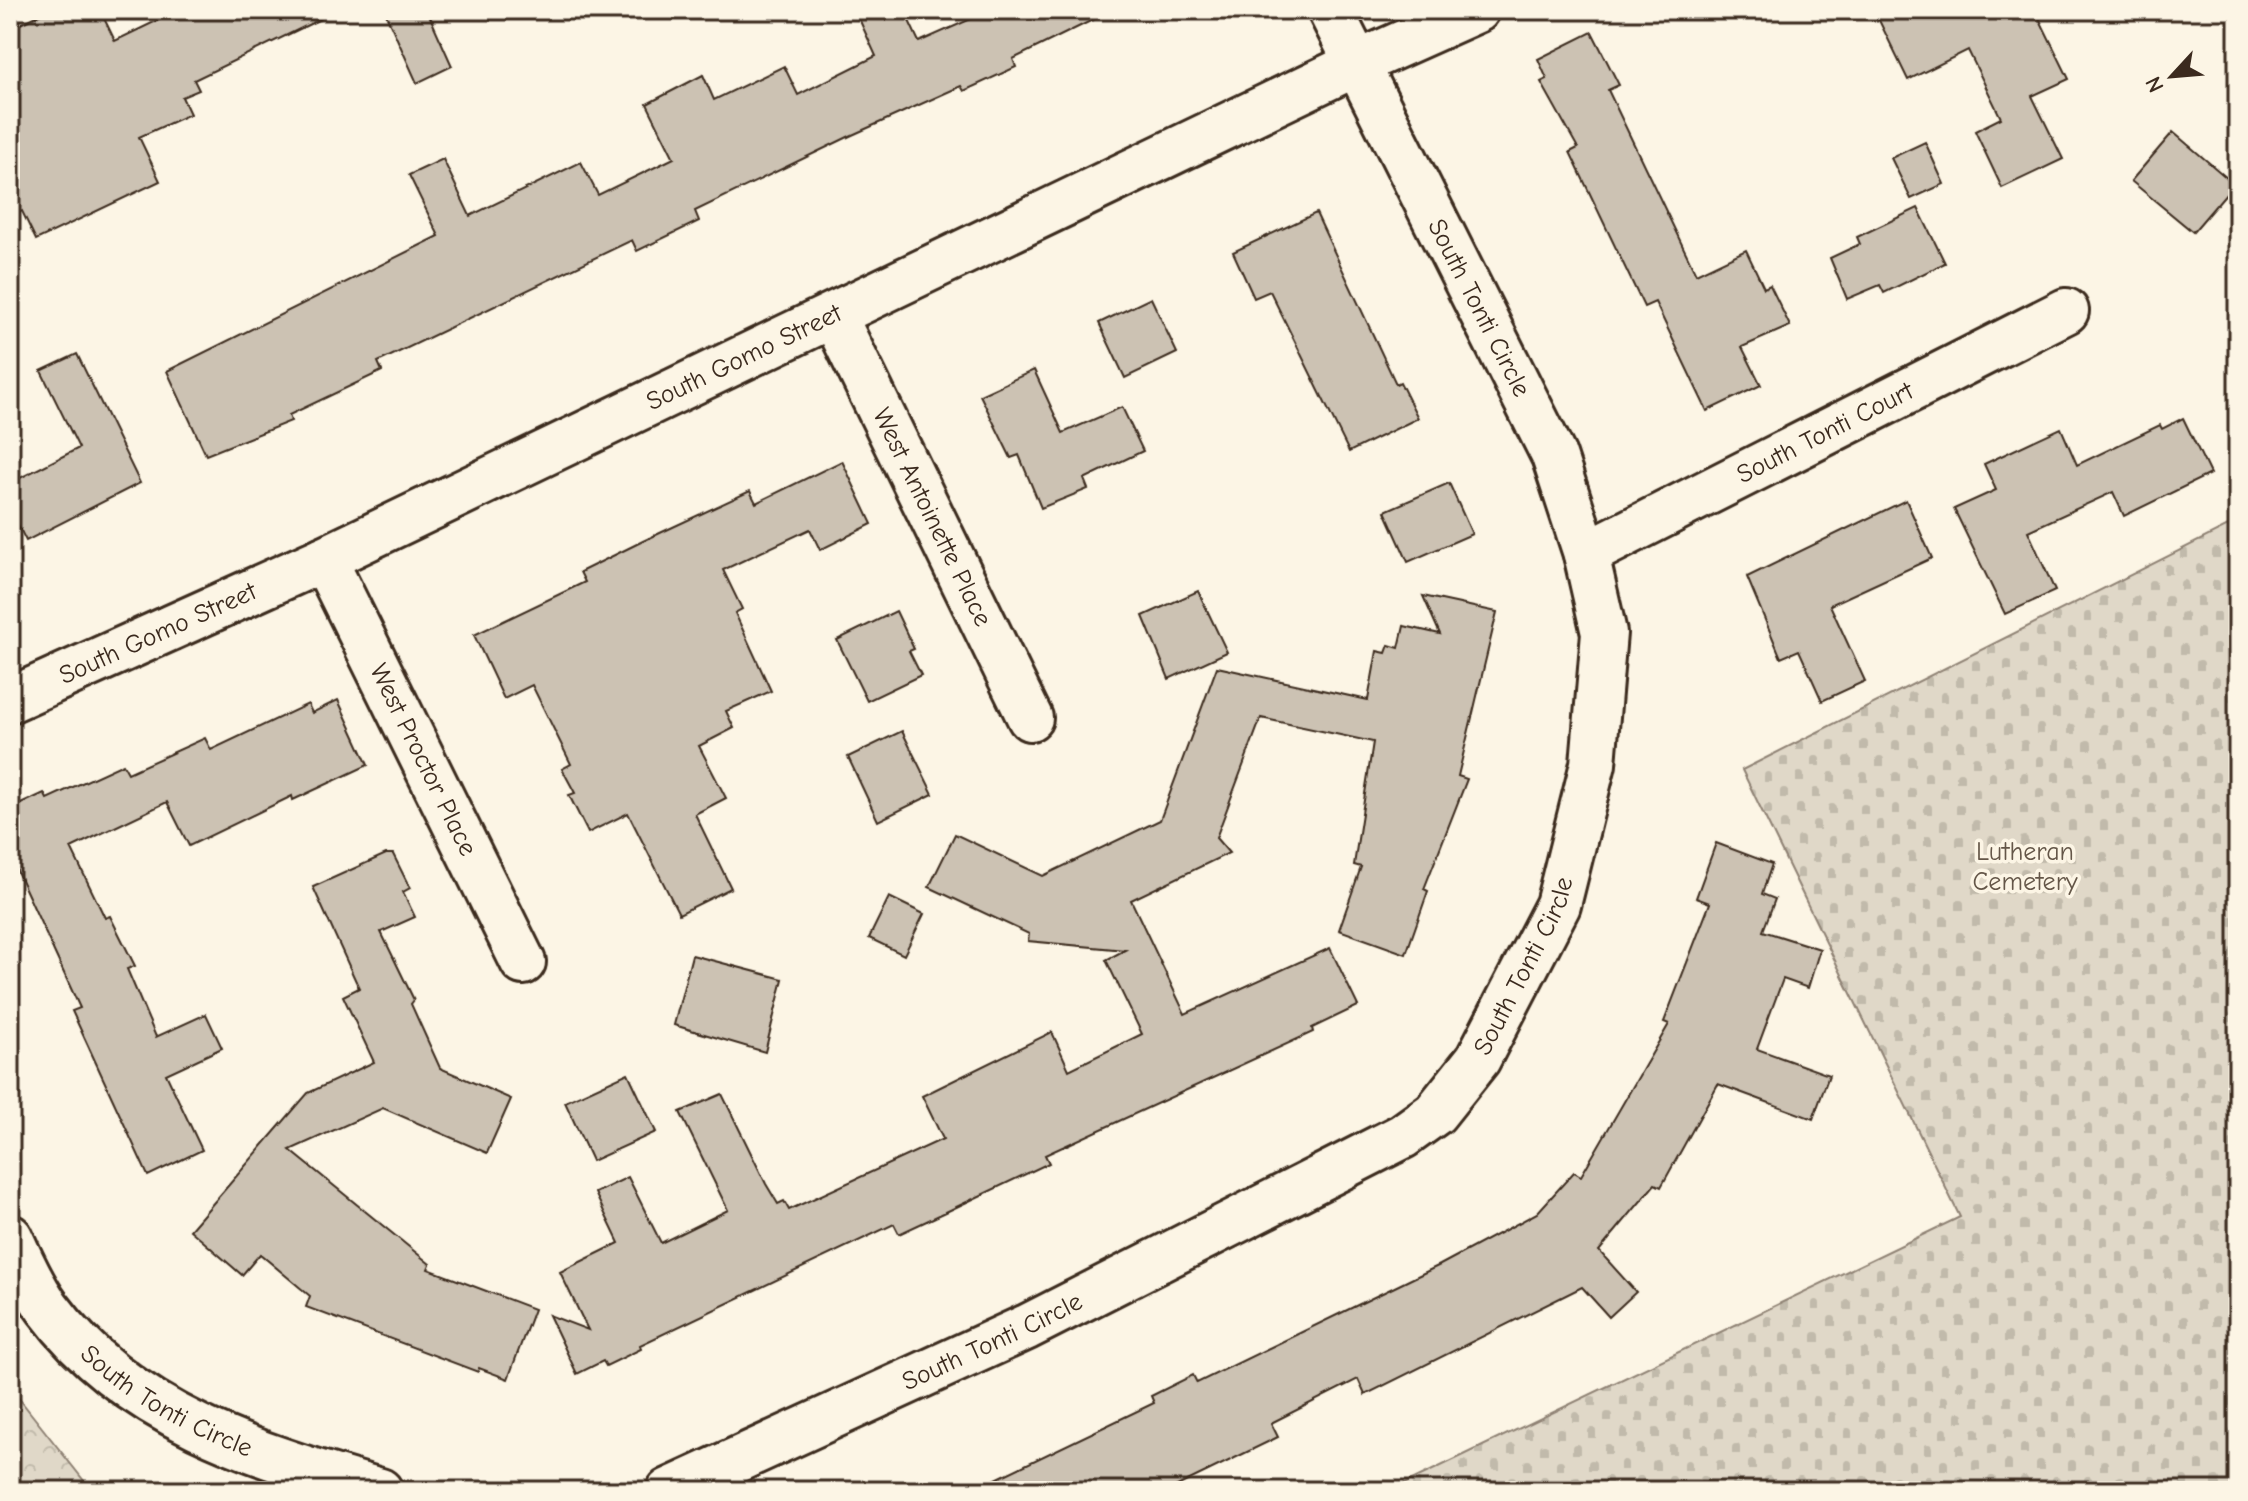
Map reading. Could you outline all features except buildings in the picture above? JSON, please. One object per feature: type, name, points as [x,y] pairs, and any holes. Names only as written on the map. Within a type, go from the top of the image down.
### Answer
[{"type":"street","name":"South Tonti Circle","points":[[669,1491],[1027,1327],[1217,1234],[1403,1136],[1435,1113],[1478,1059],[1558,905],[1593,764],[1604,633],[1586,554],[1554,456],[1330,10]]},
{"type":"street","name":"South Gomo Street","points":[[10,700],[324,559],[1356,64],[1477,10]]},
{"type":"street","name":"South Tonti Court","points":[[1586,554],[2066,311]]},
{"type":"street","name":"West Antoinette Place","points":[[834,316],[1030,718]]},
{"type":"street","name":"West Proctor Place","points":[[324,559],[523,962]]},
{"type":"street","name":"South Tonti Circle","points":[[10,1237],[47,1307],[97,1361],[142,1398],[200,1431],[380,1491]]},
{"type":"green space","name":"Lutheran Cemetery","points":[[2238,521],[2238,1491],[1389,1491],[1960,1217],[1742,770]]},
{"type":"green space","points":[[10,1387],[92,1491],[10,1491]]}]
